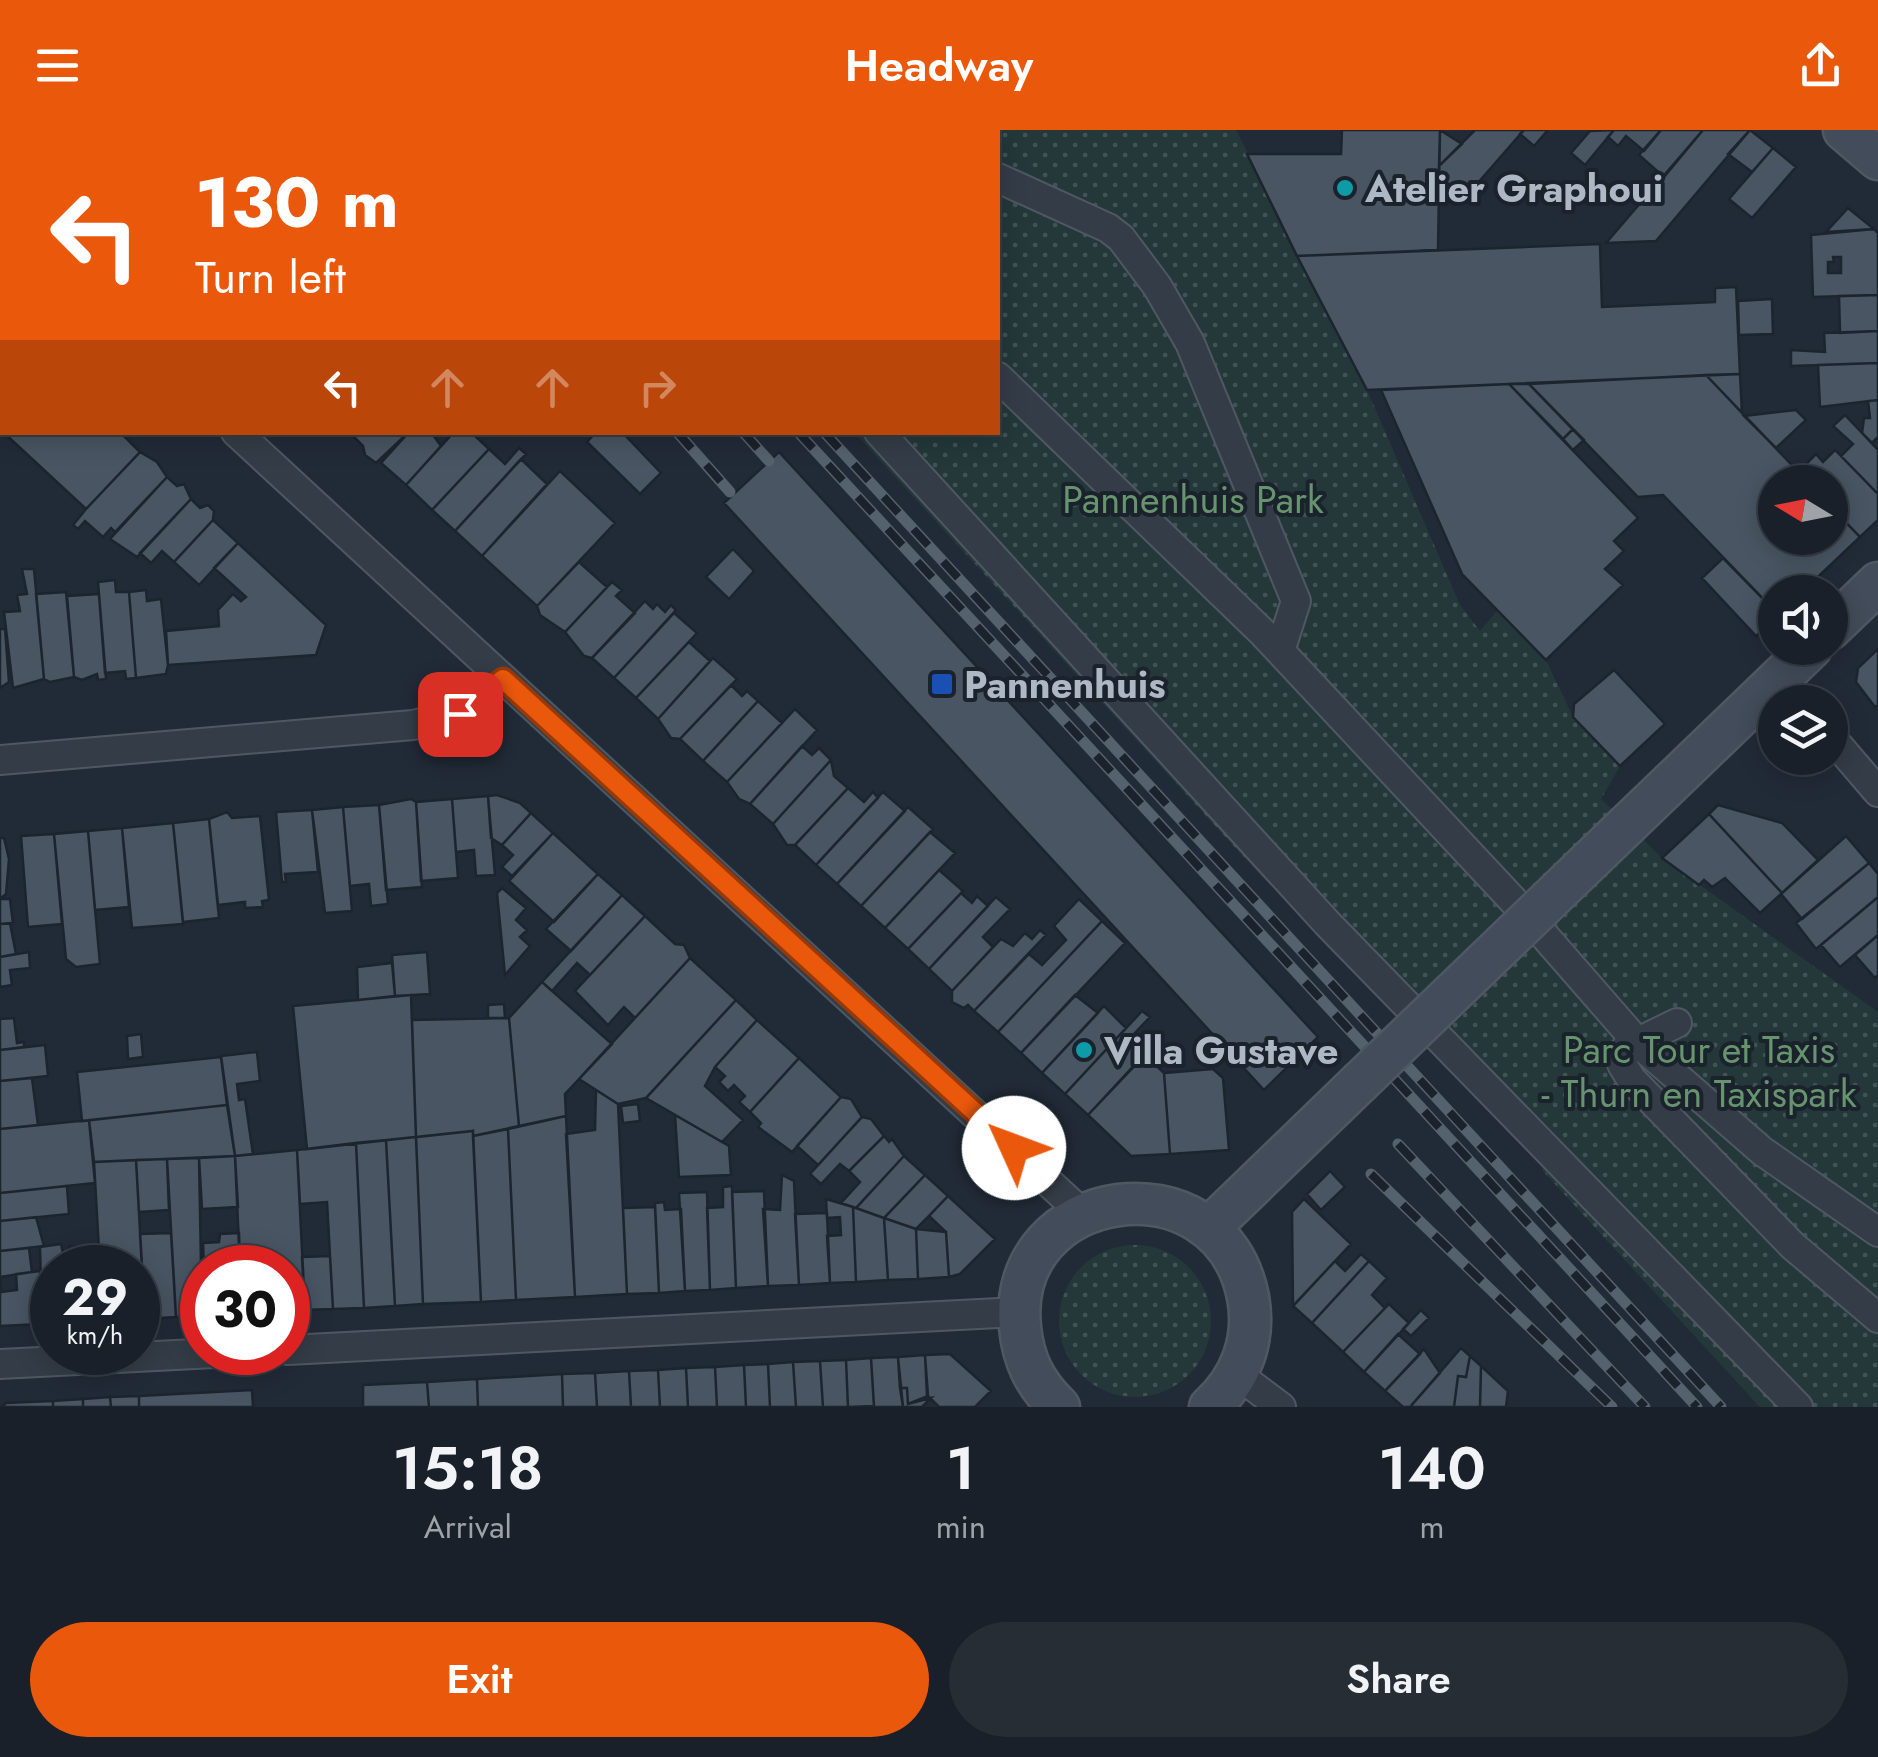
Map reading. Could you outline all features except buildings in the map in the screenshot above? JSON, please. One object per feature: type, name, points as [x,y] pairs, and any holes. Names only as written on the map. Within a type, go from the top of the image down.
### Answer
[{"type":"street","points":[[1844,130],[1878,159]]},
{"type":"street","points":[[1000,179],[1088,216],[1121,238],[1178,318],[1296,600],[1280,651]]},
{"type":"street","points":[[1000,379],[1280,651],[1522,910],[1638,1043],[1762,1151],[1878,1232]]},
{"type":"street","points":[[239,435],[1083,1214]]},
{"type":"street","points":[[882,435],[1540,1158],[1798,1407]]},
{"type":"street","points":[[1848,612],[1878,583]]},
{"type":"street","points":[[0,760],[413,725],[460,714],[503,679]]},
{"type":"street","points":[[1209,1228],[1628,824],[1758,716]]},
{"type":"street","points":[[1848,757],[1878,792]]},
{"type":"street","points":[[1676,1023],[1626,1048],[1622,1064],[1631,1080],[1793,1246],[1878,1318]]},
{"type":"street","points":[[1045,1402],[1022,1351],[1018,1312],[1031,1264],[1062,1226],[1083,1214],[1108,1204],[1159,1204],[1209,1228],[1231,1252],[1245,1280],[1251,1312],[1248,1344],[1237,1374],[1210,1407]]},
{"type":"street","points":[[310,1349],[1018,1312]]},
{"type":"street","points":[[0,1364],[180,1355]]},
{"type":"street","points":[[1237,1374],[1281,1407]]},
{"type":"green space","name":"Pannenhuis Park","points":[[1000,130],[1236,130],[1367,390],[1460,605],[1480,631],[1498,610],[1546,660],[1573,717],[1620,766],[1601,799],[1662,858],[1878,1012],[1878,1407],[1760,1407],[1542,1170],[1550,1153],[1263,878],[857,435],[1000,435]]},
{"type":"green space","points":[[1135,1245],[1164,1251],[1189,1267],[1205,1292],[1211,1321],[1205,1350],[1189,1375],[1164,1391],[1135,1397],[1106,1391],[1081,1375],[1065,1350],[1059,1321],[1065,1292],[1081,1267],[1106,1251]]},
{"type":"railway","points":[[680,435],[730,492]]},
{"type":"railway","points":[[746,435],[769,461]]},
{"type":"railway","points":[[801,435],[1697,1407]]},
{"type":"railway","points":[[827,435],[1721,1407]]},
{"type":"railway","points":[[1398,1144],[1645,1407]]},
{"type":"railway","points":[[1371,1174],[1612,1407]]},
{"type":"place","name":"Atelier Graphoui","points":[[1345,188]]},
{"type":"place","name":"Pannenhuis","points":[[942,684]]},
{"type":"place","name":"Villa Gustave","points":[[1084,1050]]},
{"type":"route","points":[[460,714],[474,707],[503,679],[1014,1148]]},
{"type":"park label","name":"Parc Tour et Taxis - Thurn en Taxispark","points":[[1699,1071]]}]
